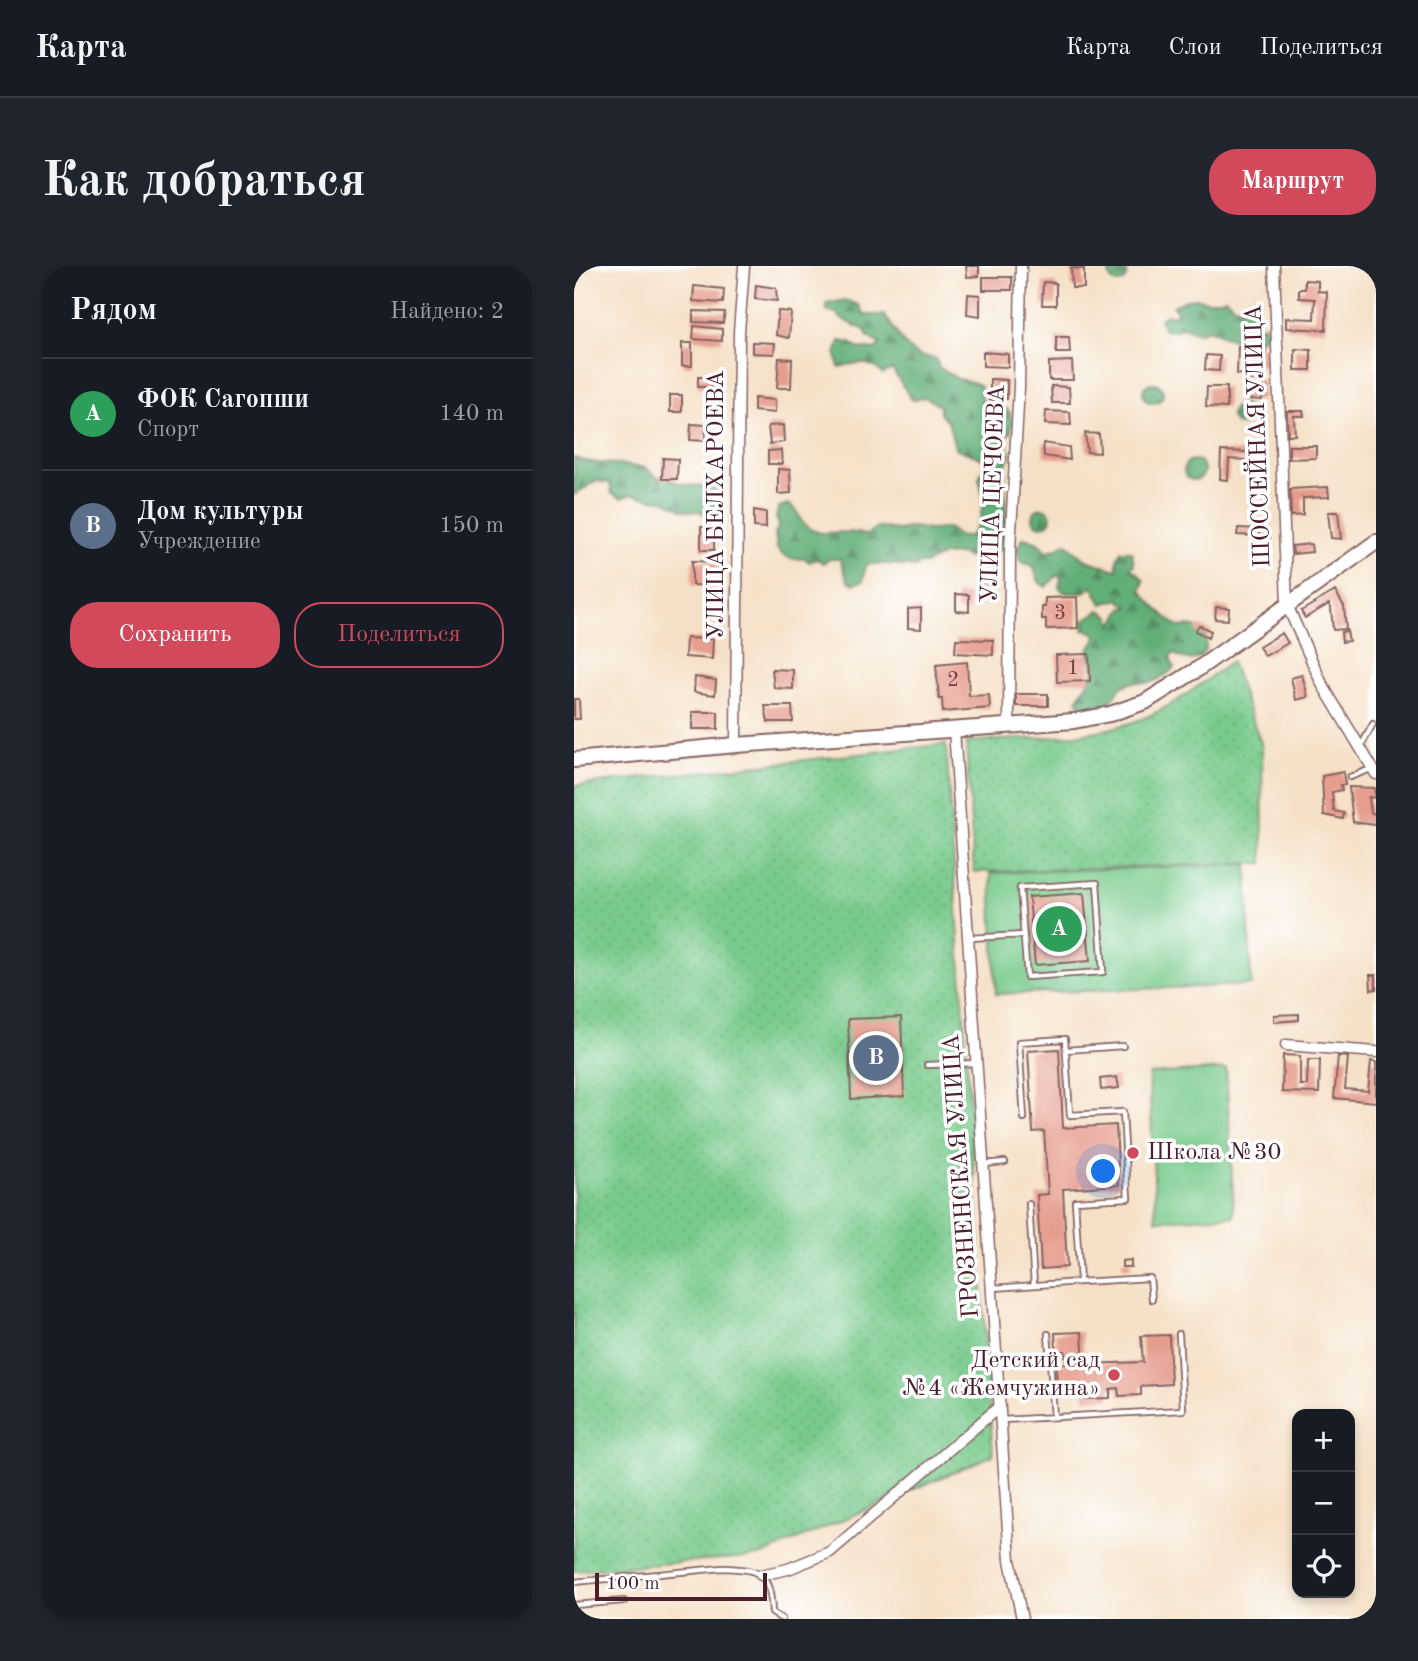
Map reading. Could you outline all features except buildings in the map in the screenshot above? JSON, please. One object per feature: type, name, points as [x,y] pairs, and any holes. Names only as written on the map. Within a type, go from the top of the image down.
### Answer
[{"type":"street","name":"УЛИЦА БЕЛХАРОЕВА","points":[[736,745],[739,332],[744,266]]},
{"type":"street","name":"УЛИЦА ЦЕЧОЕВА","points":[[1009,725],[1010,550],[1019,387],[1021,266]]},
{"type":"street","name":"ШОССЕЙНАЯ УЛИЦА","points":[[1274,266],[1287,605]]},
{"type":"street","points":[[574,760],[736,745],[1074,721],[1110,715],[1145,702],[1198,669],[1376,542]]},
{"type":"street","points":[[1287,605],[1322,684],[1374,771]]},
{"type":"street","name":"ГРОЗНЕНСКАЯ УЛИЦА","points":[[954,729],[1010,1560],[1022,1619]]},
{"type":"street","points":[[1286,1045],[1376,1052]]},
{"type":"street","points":[[761,1575],[788,1569],[830,1552],[1000,1406]]},
{"type":"lane","points":[[1360,748],[1373,724]]},
{"type":"lane","points":[[1350,777],[1374,771]]},
{"type":"lane","points":[[1097,883],[1103,972],[1027,977],[1024,935],[1020,888],[1097,883]]},
{"type":"lane","points":[[969,938],[1024,935]]},
{"type":"lane","points":[[1024,1118],[1019,1042],[1065,1039],[1070,1115],[1123,1112],[1128,1198],[1075,1201],[1080,1282]]},
{"type":"lane","points":[[1066,1050],[1123,1046]]},
{"type":"lane","points":[[927,1065],[978,1063]]},
{"type":"lane","points":[[984,1164],[1005,1163]]},
{"type":"lane","points":[[1029,1204],[1034,1285]]},
{"type":"lane","points":[[992,1288],[1150,1278],[1152,1299]]},
{"type":"lane","points":[[1048,1334],[1054,1417]]},
{"type":"lane","points":[[1001,1420],[1183,1410],[1179,1334]]},
{"type":"lane","points":[[574,1582],[722,1568],[743,1569],[761,1575],[771,1590],[772,1616],[782,1619]]},
{"type":"lane","points":[[574,1605],[624,1601]]},
{"type":"green space","points":[[1114,265],[1122,265],[1127,274],[1125,281],[1114,283],[1109,278],[1109,270]]},
{"type":"green space","points":[[1196,298],[1207,301],[1226,298],[1234,306],[1245,308],[1252,316],[1252,329],[1264,325],[1268,331],[1260,340],[1250,341],[1243,336],[1234,341],[1208,329],[1197,333],[1183,327],[1174,331],[1164,330],[1160,319],[1167,314],[1174,316],[1178,312],[1173,306]]},
{"type":"green space","points":[[845,300],[859,305],[864,315],[884,315],[912,352],[936,359],[939,368],[957,378],[981,386],[982,401],[1009,412],[1011,432],[1004,438],[1011,455],[1005,469],[1006,537],[1001,550],[992,554],[979,552],[967,558],[962,554],[943,555],[925,564],[918,564],[916,568],[891,564],[866,565],[863,581],[854,584],[848,581],[840,559],[830,559],[823,563],[817,559],[809,562],[805,558],[789,558],[777,549],[776,516],[779,507],[789,504],[801,521],[821,533],[850,532],[866,535],[878,527],[898,530],[913,527],[930,530],[948,528],[960,537],[970,536],[981,516],[982,493],[979,478],[984,468],[983,459],[955,448],[948,421],[940,414],[940,406],[925,397],[912,400],[892,369],[883,374],[867,364],[839,367],[836,355],[840,341],[851,343],[857,348],[875,350],[880,344],[868,337],[865,330],[841,319],[837,313],[827,312],[826,304]]},
{"type":"green space","points":[[1153,383],[1160,386],[1163,393],[1160,400],[1153,403],[1146,400],[1143,393],[1146,386]]},
{"type":"green space","points":[[1241,405],[1248,408],[1251,415],[1248,422],[1241,425],[1234,422],[1231,415],[1234,408]]},
{"type":"green space","points":[[574,458],[644,467],[659,478],[665,476],[679,483],[707,487],[721,493],[721,507],[714,518],[699,511],[683,510],[664,500],[633,495],[621,498],[612,494],[610,483],[596,481],[574,495]]},
{"type":"green space","points":[[1194,460],[1201,463],[1204,470],[1201,477],[1194,480],[1187,477],[1184,470],[1187,463]]},
{"type":"green space","points":[[1038,508],[1046,508],[1051,517],[1049,524],[1038,526],[1033,521],[1033,513]]},
{"type":"green space","points":[[1023,538],[1035,541],[1047,551],[1066,543],[1086,560],[1117,570],[1117,559],[1121,551],[1132,551],[1134,565],[1130,569],[1137,572],[1144,581],[1141,590],[1144,595],[1178,627],[1192,626],[1201,631],[1205,637],[1204,651],[1194,659],[1173,653],[1170,658],[1174,668],[1164,676],[1145,683],[1129,683],[1119,690],[1108,705],[1095,711],[1085,711],[1077,700],[1095,671],[1088,650],[1097,637],[1093,632],[1083,630],[1084,620],[1100,610],[1110,616],[1113,625],[1122,609],[1129,607],[1119,599],[1102,604],[1092,586],[1084,593],[1065,593],[1059,587],[1061,578],[1057,575],[1046,587],[1039,582],[1033,566],[1021,562],[1017,549]]},
{"type":"green space","points":[[1231,662],[1262,746],[1263,863],[974,872],[966,742],[1060,736],[1130,723],[1172,704]]},
{"type":"green space","points":[[946,744],[993,1455],[759,1556],[574,1571],[574,786]]},
{"type":"green space","points":[[1247,864],[1251,985],[996,994],[991,873]]},
{"type":"green space","points":[[1226,1069],[1234,1216],[1156,1220],[1149,1074]]},
{"type":"place","name":"ФОК Сагопши","points":[[1059,929]]},
{"type":"place","name":"Дом культуры","points":[[876,1058]]},
{"type":"place","name":"Школа №30","points":[[1133,1153]]},
{"type":"place","name":"Детский сад №4 «Жемчужина»","points":[[1114,1375]]}]
